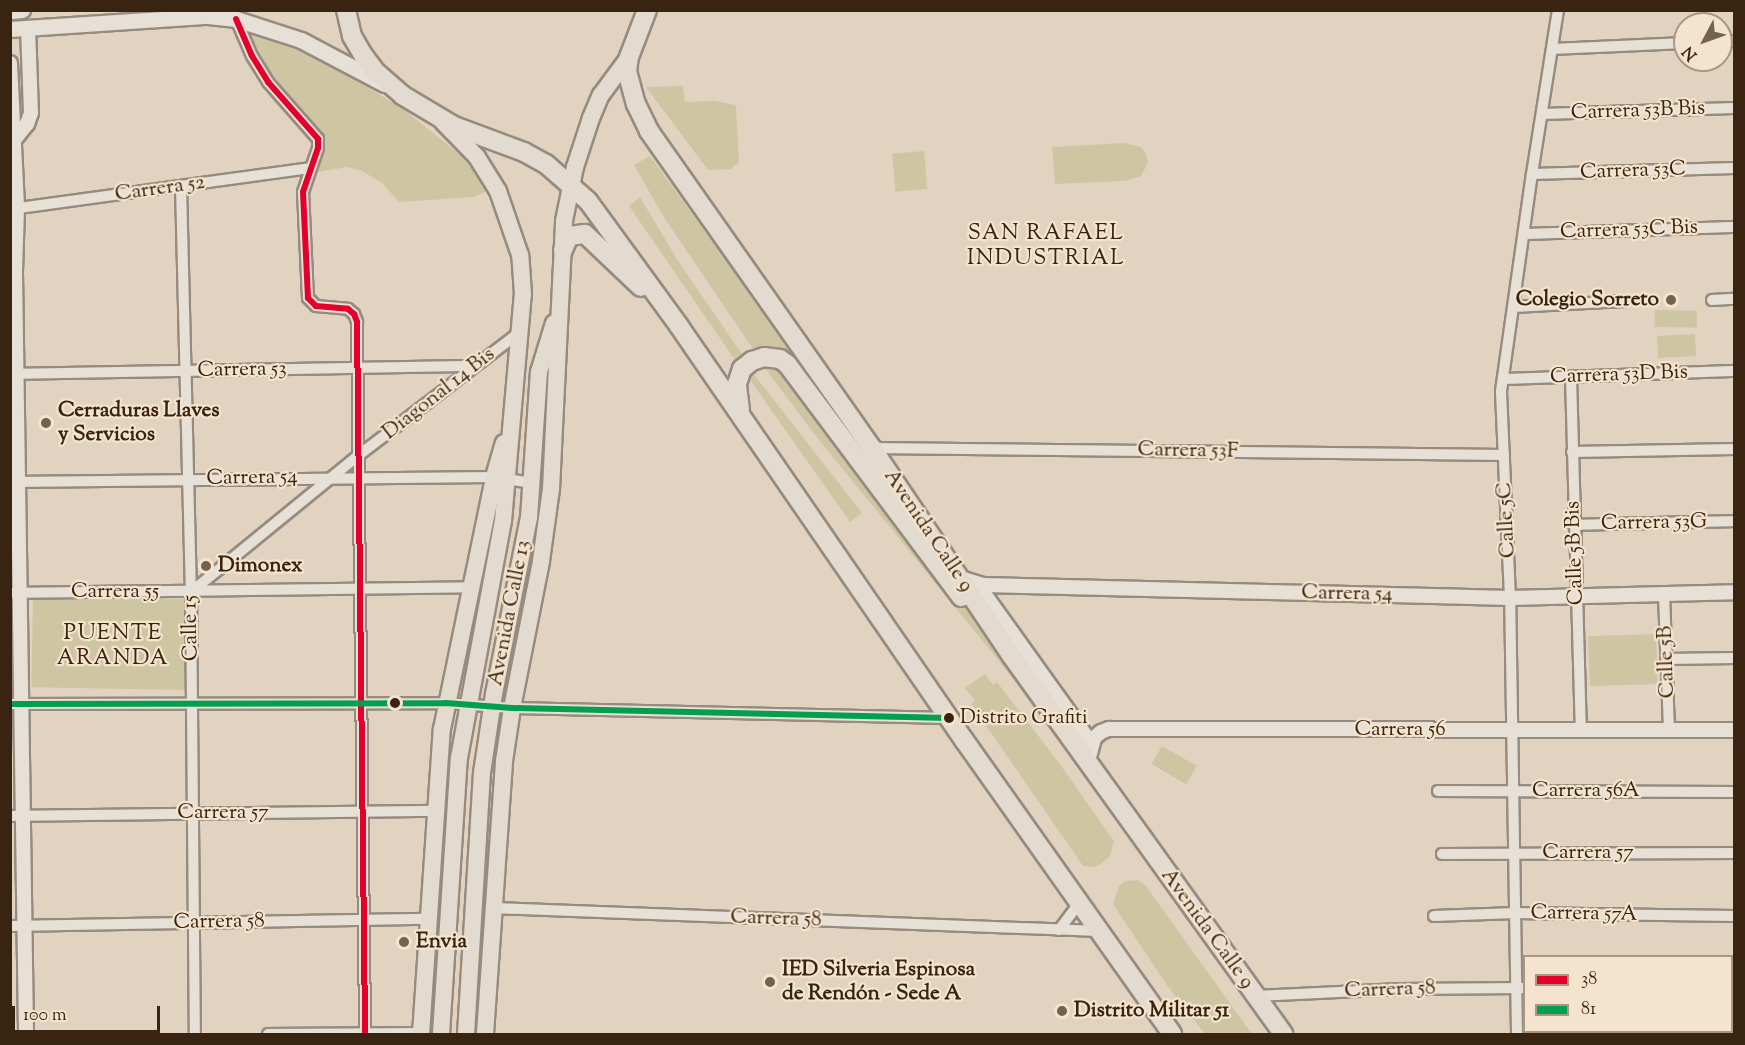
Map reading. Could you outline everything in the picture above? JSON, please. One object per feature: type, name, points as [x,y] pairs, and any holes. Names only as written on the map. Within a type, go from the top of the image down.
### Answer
[{"type":"highway","points":[[346,10],[352,36],[363,55],[376,72],[402,95],[436,116],[470,132],[524,152],[546,164],[588,201],[741,414],[949,718],[1172,1035]]},
{"type":"highway","points":[[354,10],[363,34],[380,63],[394,80],[436,116]]},
{"type":"highway","name":"Avenida Calle 9","points":[[647,10],[629,57],[627,71],[636,104],[649,131],[872,448],[1011,655],[1089,752],[1283,1035]]},
{"type":"highway","points":[[563,250],[566,240],[573,234],[592,238],[679,326]]},
{"type":"highway","points":[[741,414],[737,384],[742,369],[752,361],[764,357],[780,359],[788,364],[936,566],[1011,655]]},
{"type":"main road","points":[[10,11],[22,10]]},
{"type":"main road","points":[[10,29],[208,16],[236,20],[301,40],[343,60],[402,95]]},
{"type":"main road","name":"Avenida Calle 13","points":[[485,1035],[504,761],[551,489],[564,221],[571,185],[593,113],[602,95],[629,57]]},
{"type":"main road","name":"Avenida Calle 13","points":[[421,1034],[435,811],[446,703],[471,587],[501,478],[515,405],[522,274],[516,238],[485,169],[456,133],[436,116]]},
{"type":"main road","name":"Avenida Calle 13","points":[[466,1035],[482,773],[492,706],[525,543],[532,483],[539,372],[561,302]]},
{"type":"main road","name":"Avenida Calle 13","points":[[441,1035],[459,758],[467,704],[496,560],[501,478]]},
{"type":"main road","points":[[509,621],[534,594]]},
{"type":"main road","points":[[472,935],[493,909]]},
{"type":"main road","points":[[429,911],[449,923]]},
{"type":"street","name":"Calle 5C","points":[[1517,1035],[1520,988],[1515,913],[1510,598],[1503,379],[1558,10]]},
{"type":"street","points":[[236,20],[252,56],[271,87],[318,139],[318,148],[303,192],[308,298],[316,306],[344,309],[354,314],[358,368],[360,477],[366,919],[365,1032]]},
{"type":"street","points":[[14,140],[27,124],[32,107],[28,28]]},
{"type":"street","points":[[1552,49],[1673,44]]},
{"type":"street","points":[[10,63],[14,140],[13,374],[17,926],[26,1035]]},
{"type":"street","name":"Carrera 53B Bis","points":[[1542,114],[1734,108]]},
{"type":"street","name":"Carrera 52","points":[[14,209],[310,168]]},
{"type":"street","name":"Carrera 53C","points":[[1532,174],[1734,168]]},
{"type":"street","name":"Calle 15","points":[[181,186],[189,479],[195,1035]]},
{"type":"street","name":"Carrera 53C Bis","points":[[1524,234],[1734,227]]},
{"type":"street","points":[[1712,300],[1734,299]]},
{"type":"street","points":[[1514,307],[1624,301]]},
{"type":"street","name":"Diagonal 14 Bis","points":[[190,592],[359,455],[520,332]]},
{"type":"street","name":"Carrera 53","points":[[13,374],[473,366]]},
{"type":"street","name":"Carrera 53D Bis","points":[[1503,379],[1734,371]]},
{"type":"street","name":"Calle 5B Bis","points":[[1571,377],[1581,730]]},
{"type":"street","name":"Carrera 53F","points":[[872,448],[1504,455]]},
{"type":"street","points":[[1572,452],[1734,450]]},
{"type":"street","name":"Carrera 54","points":[[15,482],[360,477],[501,478],[532,483]]},
{"type":"street","name":"Carrera 53G","points":[[1574,525],[1734,521]]},
{"type":"street","name":"Carrera 54","points":[[960,578],[978,585],[1510,598],[1734,592]]},
{"type":"street","points":[[978,585],[1089,752]]},
{"type":"street","name":"Carrera 55","points":[[15,593],[471,587]]},
{"type":"street","name":"Calle 5B","points":[[1664,594],[1669,730]]},
{"type":"street","points":[[1667,659],[1734,658]]},
{"type":"street","points":[[15,704],[446,703],[512,708],[949,718]]},
{"type":"street","name":"Carrera 56","points":[[1089,752],[1101,732],[1113,729],[1734,730]]},
{"type":"street","name":"Carrera 56A","points":[[1438,791],[1734,792]]},
{"type":"street","name":"Carrera 57","points":[[16,816],[194,813],[364,814],[435,811]]},
{"type":"street","name":"Carrera 57","points":[[1442,854],[1734,853]]},
{"type":"street","points":[[1059,930],[1079,903]]},
{"type":"street","name":"Carrera 58","points":[[493,909],[1099,931]]},
{"type":"street","name":"Carrera 58","points":[[17,926],[366,919],[429,911]]},
{"type":"street","name":"Carrera 57A","points":[[1434,916],[1515,913],[1734,916]]},
{"type":"street","name":"Carrera 58","points":[[1256,996],[1401,989],[1520,988]]},
{"type":"street","points":[[268,1035],[365,1032],[421,1034]]},
{"type":"shaded area","points":[[249,33],[280,40],[323,60],[403,109],[463,157],[489,190],[474,197],[399,202],[382,183],[362,171],[347,167],[318,172],[323,147],[321,134],[269,70]]},
{"type":"shaded area","points":[[683,86],[685,102],[715,101],[736,105],[739,163],[730,169],[708,170],[646,87]]},
{"type":"shaded area","points":[[1124,143],[1141,147],[1146,154],[1148,163],[1141,176],[1125,181],[1055,184],[1052,147]]},
{"type":"shaded area","points":[[924,151],[927,189],[895,192],[892,154]]},
{"type":"shaded area","points":[[650,156],[793,356],[762,348],[753,349],[663,216],[634,165]]},
{"type":"shaded area","points":[[640,197],[678,261],[742,354],[735,360],[629,206]]},
{"type":"shaded area","points":[[1655,310],[1697,311],[1697,328],[1655,327]]},
{"type":"shaded area","points":[[1695,334],[1696,356],[1658,358],[1657,336]]},
{"type":"shaded area","points":[[761,363],[780,367],[993,644],[1055,730],[1071,758],[1007,671],[815,435]]},
{"type":"shaded area","points":[[752,372],[862,513],[850,522],[748,377]]},
{"type":"shaded area","points":[[33,596],[190,599],[188,690],[31,687]]},
{"type":"shaded area","points":[[1656,634],[1658,684],[1590,686],[1588,636]]},
{"type":"shaded area","points":[[985,674],[993,685],[997,682],[1059,763],[1114,841],[1110,856],[1102,863],[1094,867],[1083,866],[971,704],[975,701],[965,688]]},
{"type":"shaded area","points":[[1162,746],[1197,766],[1186,784],[1152,764]]},
{"type":"shaded area","points":[[1138,880],[1146,886],[1252,1034],[1205,1034],[1169,988],[1113,904],[1119,886],[1125,881]]},
{"type":"transit line","name":"38","points":[[236,19],[252,56],[268,82],[318,139],[318,148],[303,192],[308,298],[316,306],[348,309],[354,314],[357,322],[365,1032]]},
{"type":"transit line","name":"81","points":[[10,704],[446,703],[512,708],[949,718]]},
{"type":"place","name":"Colegio Sorreto","points":[[1671,300]]},
{"type":"place","name":"Cerraduras Llaves y Servicios","points":[[46,423]]},
{"type":"place","name":"Dimonex","points":[[206,566]]},
{"type":"place","name":"Distrito Grafiti","points":[[949,718]]},
{"type":"place","name":"Envia","points":[[404,942]]},
{"type":"place","name":"IED Silveria Espinosa de Rendón - Sede A","points":[[770,982]]},
{"type":"place","name":"Distrito Militar 51","points":[[1062,1011]]},
{"type":"district","name":"SAN RAFAEL INDUSTRIAL","points":[[1046,246]]},
{"type":"district","name":"PUENTE ARANDA","points":[[113,646]]}]
